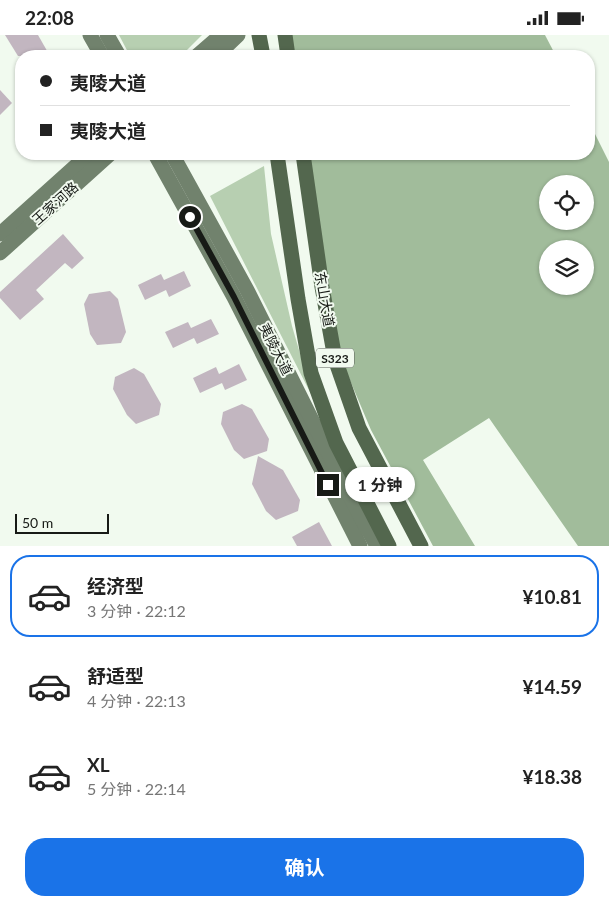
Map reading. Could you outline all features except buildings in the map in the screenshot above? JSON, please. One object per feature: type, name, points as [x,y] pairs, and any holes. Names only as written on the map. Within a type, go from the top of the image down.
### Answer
[{"type":"main road","points":[[90,35],[99,50]]},
{"type":"main road","points":[[107,35],[116,50]]},
{"type":"main road","points":[[204,50],[221,35]]},
{"type":"main road","points":[[222,50],[238,35]]},
{"type":"main road","points":[[259,35],[262,50]]},
{"type":"main road","points":[[285,35],[287,50]]},
{"type":"main road","name":"王家河路","points":[[0,234],[82,160]]},
{"type":"main road","name":"王家河路","points":[[0,253],[103,160]]},
{"type":"main road","name":"夷陵大道","points":[[158,160],[234,297],[360,546]]},
{"type":"main road","name":"夷陵大道","points":[[175,160],[247,290],[358,512],[377,546]]},
{"type":"main road","name":"东山大道","points":[[278,160],[311,373],[336,443],[389,546]]},
{"type":"main road","name":"东山大道","points":[[304,160],[335,359],[360,428],[421,546]]},
{"type":"green space","points":[[119,35],[202,35],[187,50],[127,50]]},
{"type":"green space","points":[[288,35],[545,35],[553,50],[291,50]]},
{"type":"green space","points":[[595,134],[609,162],[609,546],[578,546],[489,418],[423,460],[475,546],[433,546],[371,430],[341,359],[308,160],[595,160]]},
{"type":"green space","points":[[264,166],[271,234],[292,326],[313,398],[210,196]]},
{"type":"route","points":[[190,217],[234,297],[328,485]]}]
